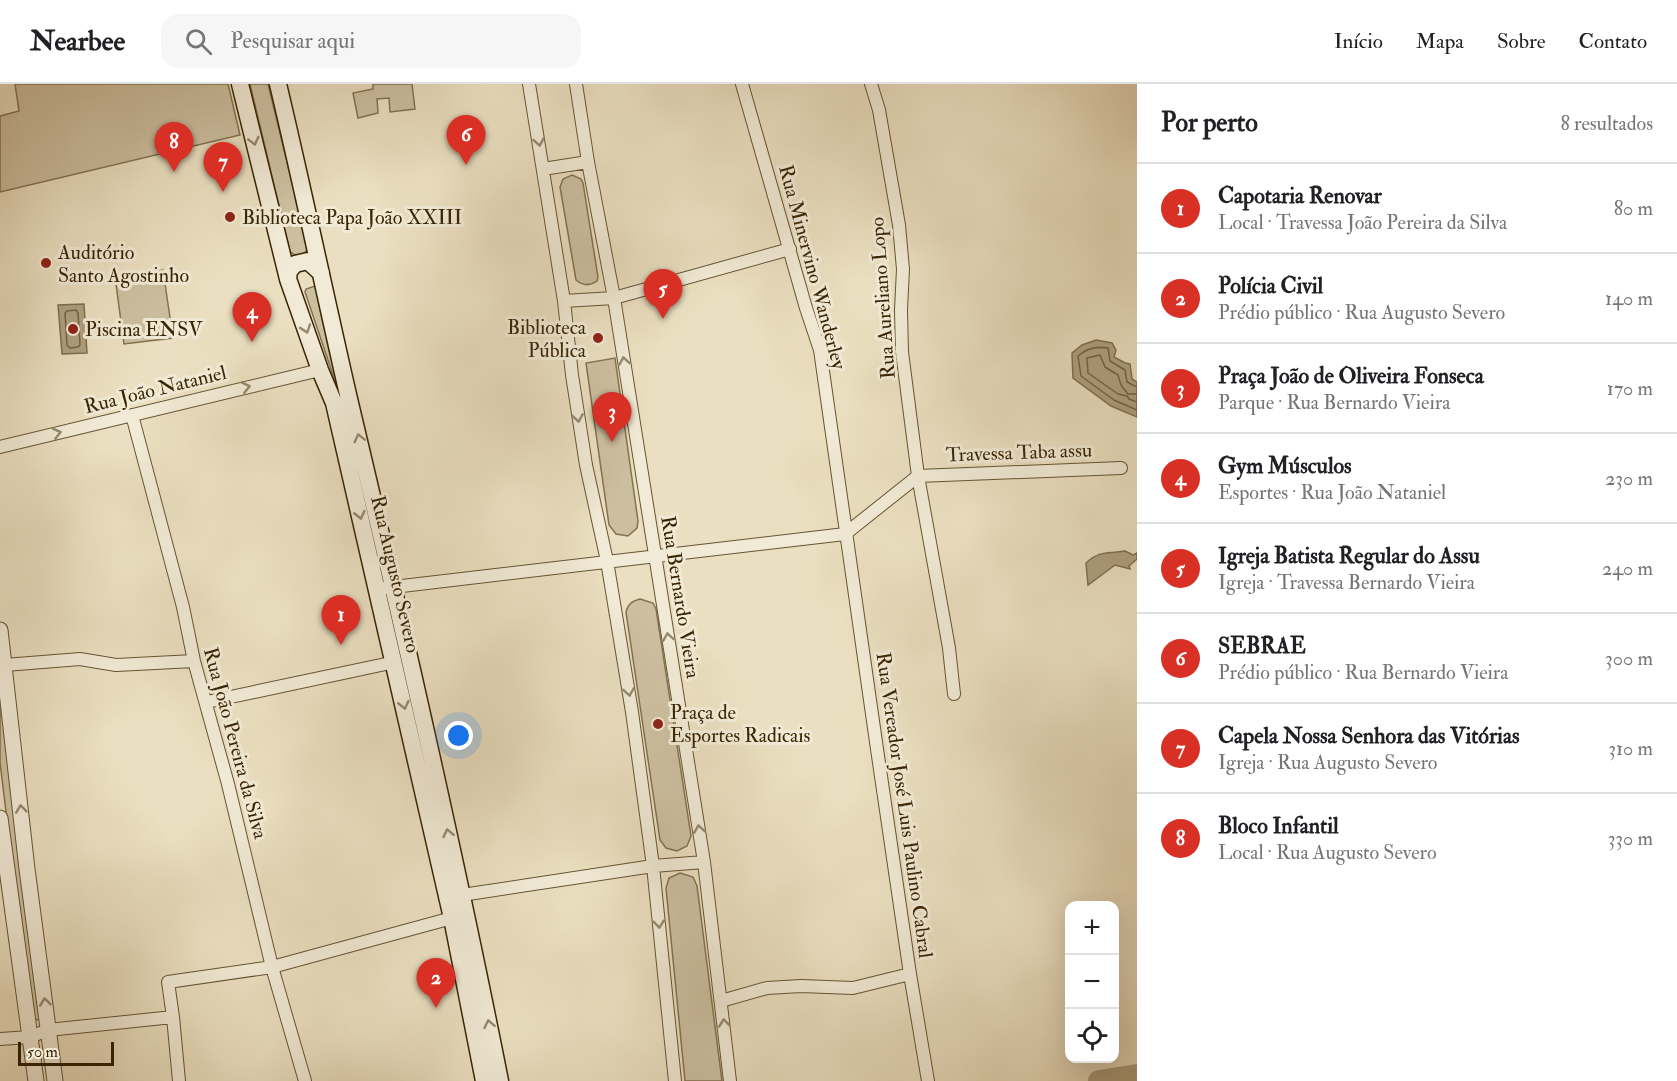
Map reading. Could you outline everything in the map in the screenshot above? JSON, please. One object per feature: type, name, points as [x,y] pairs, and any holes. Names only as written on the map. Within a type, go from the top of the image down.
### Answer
[{"type":"main road","name":"Rua Augusto Severo","points":[[240,84],[288,279],[334,403],[386,588],[462,894],[484,1081]]},
{"type":"main road","name":"Rua Augusto Severo","points":[[278,84],[349,397],[386,588],[395,662],[452,918],[469,964],[500,1081]]},
{"type":"main road","points":[[283,258],[292,260],[304,258],[316,248]]},
{"type":"main road","points":[[288,279],[290,271],[300,262],[312,263],[321,273]]},
{"type":"street","points":[[529,84],[564,302],[572,375],[586,465],[607,561],[632,712],[653,866],[675,1081]]},
{"type":"street","name":"Rua Bernardo Vieira","points":[[576,84],[588,162],[614,298],[704,862],[730,1081]]},
{"type":"street","name":"Rua Minervino Wanderley","points":[[742,84],[820,350],[845,534]]},
{"type":"street","name":"Rua Aureliano Lopo","points":[[872,84],[879,110],[899,225],[903,269],[900,310],[902,352],[918,476]]},
{"type":"street","points":[[543,169],[588,162]]},
{"type":"street","points":[[564,302],[614,298],[790,249]]},
{"type":"street","name":"Rua João Nataniel","points":[[0,447],[320,370]]},
{"type":"street","name":"Rua João Pereira da Silva","points":[[132,415],[183,607],[194,661],[207,702],[272,967],[304,1081]]},
{"type":"street","name":"Travessa Taba assu","points":[[918,476],[1120,468]]},
{"type":"street","points":[[386,588],[845,534],[918,476],[949,648],[954,694]]},
{"type":"street","name":"Rua Vereador José Luis Paulino Cabral","points":[[845,534],[928,1081]]},
{"type":"street","points":[[0,630],[2,664],[55,1081]]},
{"type":"street","points":[[2,664],[80,659],[116,665],[194,661]]},
{"type":"street","points":[[207,702],[395,662]]},
{"type":"street","points":[[0,818],[36,1081]]},
{"type":"street","points":[[462,894],[653,866],[704,862]]},
{"type":"street","points":[[179,1081],[168,982],[272,967],[452,918]]},
{"type":"street","points":[[721,1001],[767,988],[801,986],[853,988],[910,974]]},
{"type":"street","points":[[0,1040],[30,1037],[48,1030],[173,1017]]},
{"type":"shaded area","points":[[15,84],[228,84],[240,135],[0,192],[0,116],[19,111]]},
{"type":"shaded area","points":[[250,84],[268,84],[308,248],[304,254],[297,256],[290,252]]},
{"type":"shaded area","points":[[373,84],[412,84],[415,109],[390,112],[389,98],[377,99],[378,113],[358,118],[353,93],[373,89]]},
{"type":"shaded area","points":[[572,175],[581,179],[583,183],[598,277],[597,281],[589,284],[576,280],[560,187],[563,179]]},
{"type":"shaded area","points":[[163,270],[173,338],[124,344],[115,277]]},
{"type":"shaded area","points":[[315,286],[383,578],[332,372],[305,292],[306,289]]},
{"type":"shaded area","points":[[615,358],[638,521],[637,528],[628,536],[616,534],[609,525],[586,363]]},
{"type":"shaded area","name":"Praça de Esportes Radicais","points":[[640,599],[653,603],[656,609],[691,836],[687,846],[677,851],[666,848],[660,840],[626,612],[631,603]]},
{"type":"shaded area","points":[[0,692],[41,1018],[38,1020],[34,1019],[21,937],[0,762]]},
{"type":"shaded area","points":[[680,873],[693,877],[697,886],[722,1081],[685,1081],[666,888],[669,878]]},
{"type":"water","name":"Piscina ENSV","points":[[84,304],[87,353],[62,354],[58,305]]},
{"type":"water","points":[[1096,340],[1112,343],[1116,350],[1114,357],[1130,364],[1132,379],[1137,382],[1137,417],[1111,406],[1073,378],[1072,353],[1082,345]]},
{"type":"water","points":[[1125,551],[1133,555],[1137,553],[1137,559],[1129,566],[1130,569],[1115,565],[1088,585],[1086,563],[1100,554]]},
{"type":"waterway","points":[[1099,1081],[1137,1075]]},
{"type":"place","name":"SEBRAE","points":[[466,165]]},
{"type":"place","name":"Bloco Infantil","points":[[174,172]]},
{"type":"place","name":"Capela Nossa Senhora das Vitórias","points":[[223,192]]},
{"type":"place","name":"Biblioteca Papa João XXIII","points":[[230,217]]},
{"type":"place","name":"Auditório Santo Agostinho","points":[[46,263]]},
{"type":"place","name":"Igreja Batista Regular do Assu","points":[[663,319]]},
{"type":"place","name":"Piscina ENSV","points":[[73,329]]},
{"type":"place","name":"Biblioteca Pública","points":[[598,338]]},
{"type":"place","name":"Gym Músculos","points":[[252,342]]},
{"type":"place","name":"Praça João de Oliveira Fonseca","points":[[612,442]]},
{"type":"place","name":"Capotaria Renovar","points":[[341,645]]},
{"type":"place","name":"Praça de Esportes Radicais","points":[[658,724]]},
{"type":"place","name":"Polícia Civil","points":[[436,1008]]}]
